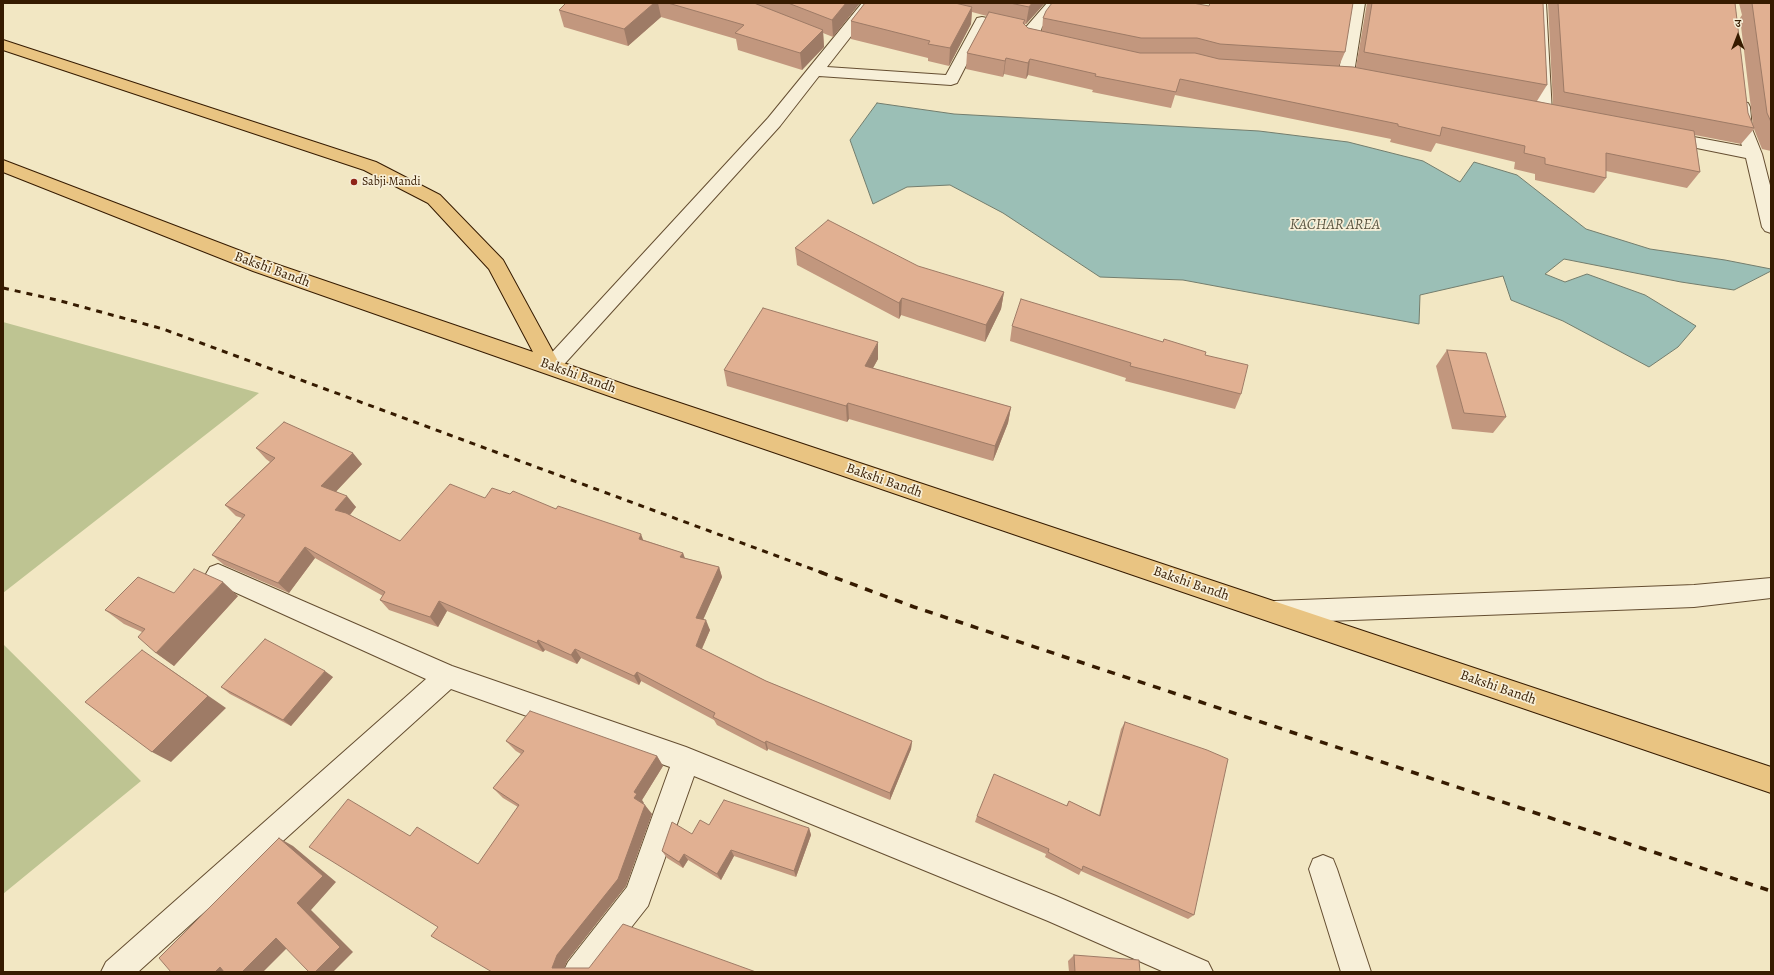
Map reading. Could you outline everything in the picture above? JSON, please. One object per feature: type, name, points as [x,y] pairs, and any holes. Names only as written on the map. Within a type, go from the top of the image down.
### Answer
[{"type":"main road","points":[[3,45],[370,166],[434,199],[496,265],[551,366]]},
{"type":"main road","name":"Bakshi Bandh","points":[[3,166],[260,266],[629,394],[1771,780]]},
{"type":"street","points":[[551,366],[774,122],[815,72],[829,42],[870,3]]},
{"type":"street","points":[[1055,3],[1035,26],[1026,31],[1031,39],[1061,46]]},
{"type":"street","points":[[1358,3],[1338,75],[1384,83]]},
{"type":"street","points":[[1539,3],[1544,113]]},
{"type":"street","points":[[815,72],[951,80],[982,21]]},
{"type":"street","points":[[1740,90],[1744,129],[1754,154],[1771,227]]},
{"type":"street","points":[[1652,134],[1754,154]]},
{"type":"street","points":[[218,574],[447,676],[686,760],[1056,910],[1198,972]]},
{"type":"street","points":[[1275,612],[1694,596],[1771,588]]},
{"type":"street","points":[[1737,592],[1771,603]]},
{"type":"street","points":[[116,972],[447,676]]},
{"type":"street","points":[[578,972],[638,896],[686,760]]},
{"type":"street","points":[[1323,869],[1356,972]]},
{"type":"green space","points":[[3,322],[259,393],[3,593]]},
{"type":"green space","points":[[3,644],[141,781],[3,894]]},
{"type":"water","name":"KACHAR AREA","points":[[877,103],[954,114],[1259,131],[1348,142],[1423,161],[1460,182],[1474,162],[1517,175],[1586,229],[1650,249],[1725,260],[1771,269],[1771,271],[1734,290],[1681,282],[1564,259],[1545,274],[1565,282],[1587,274],[1645,295],[1696,326],[1678,347],[1649,367],[1563,321],[1511,300],[1503,276],[1420,295],[1419,324],[1183,280],[1100,277],[1003,213],[950,185],[907,187],[873,204],[850,140]]},
{"type":"building","points":[[566,3],[654,3],[624,29],[559,10]]},
{"type":"building","points":[[668,3],[754,3],[823,30],[800,53],[735,33],[744,25]]},
{"type":"building","points":[[788,3],[846,3],[832,20]]},
{"type":"building","points":[[865,3],[955,3],[972,7],[950,48],[928,44],[930,41],[851,21]]},
{"type":"building","points":[[1010,3],[1032,3],[1029,7]]},
{"type":"building","points":[[1052,3],[1193,3],[1209,6],[1210,3],[1353,3],[1345,52],[1220,44],[1197,38],[1141,38],[1043,18]]},
{"type":"building","points":[[1372,3],[1543,3],[1547,85],[1364,52]]},
{"type":"building","points":[[1558,3],[1735,3],[1748,113],[1754,128],[1564,92]]},
{"type":"building","points":[[1752,3],[1771,3],[1771,122],[1767,113]]},
{"type":"building","points":[[989,12],[1025,20],[1023,23],[1028,28],[1140,53],[1195,53],[1219,59],[1353,67],[1694,131],[1700,172],[1606,153],[1606,178],[1545,164],[1545,158],[1524,153],[1525,146],[1442,127],[1440,136],[1398,126],[1398,124],[1180,79],[1176,92],[1095,76],[1096,74],[1030,59],[1028,63],[1006,58],[1005,61],[967,53]]},
{"type":"building","points":[[828,220],[918,266],[1004,292],[986,325],[902,298],[899,303],[795,248]]},
{"type":"building","points":[[1021,299],[1163,342],[1164,339],[1206,352],[1205,355],[1248,365],[1241,394],[1130,366],[1131,363],[1012,326]]},
{"type":"building","points":[[763,308],[878,342],[865,366],[1011,407],[995,446],[848,403],[846,406],[724,370]]},
{"type":"building","points":[[1447,350],[1486,353],[1506,417],[1464,413]]},
{"type":"building","points":[[284,422],[353,453],[321,486],[347,496],[335,510],[346,513],[400,541],[450,484],[485,498],[492,488],[510,494],[513,491],[556,509],[558,506],[641,534],[639,539],[683,553],[680,557],[719,567],[696,618],[706,620],[696,646],[766,681],[912,741],[890,793],[766,741],[765,743],[713,717],[715,713],[637,672],[634,676],[575,649],[571,655],[538,640],[537,643],[439,601],[430,617],[380,600],[385,592],[305,547],[278,583],[212,555],[245,515],[225,505],[275,458],[256,448]]},
{"type":"building","points":[[194,569],[223,582],[156,653],[138,637],[145,629],[105,610],[138,577],[174,593]]},
{"type":"building","points":[[265,639],[325,671],[283,720],[221,687]]},
{"type":"building","points":[[142,650],[208,696],[152,752],[85,702]]},
{"type":"building","points":[[530,711],[657,756],[634,792],[637,794],[634,798],[645,805],[618,879],[557,955],[552,968],[589,968],[623,924],[756,972],[492,972],[431,936],[438,927],[309,847],[348,799],[410,836],[417,827],[478,864],[519,805],[493,788],[524,751],[506,741]]},
{"type":"building","points":[[1125,722],[1207,750],[1228,759],[1194,915],[1083,866],[1082,870],[1048,852],[1049,849],[977,816],[994,774],[1067,806],[1069,801],[1100,816]]},
{"type":"building","points":[[724,800],[809,828],[794,871],[731,850],[717,874],[684,854],[679,862],[662,851],[672,822],[692,834],[700,820],[709,825]]},
{"type":"building","points":[[279,838],[323,876],[297,903],[340,947],[315,972],[309,972],[276,938],[242,972],[224,972],[220,967],[215,972],[171,972],[159,958]]},
{"type":"building","points":[[1074,955],[1139,960],[1140,972],[1075,972]]},
{"type":"railway","points":[[3,288],[57,300],[163,329],[823,573]]},
{"type":"railway","points":[[820,572],[914,607],[1771,891]]},
{"type":"place","name":"Sabji Mandi","points":[[354,182]]}]
